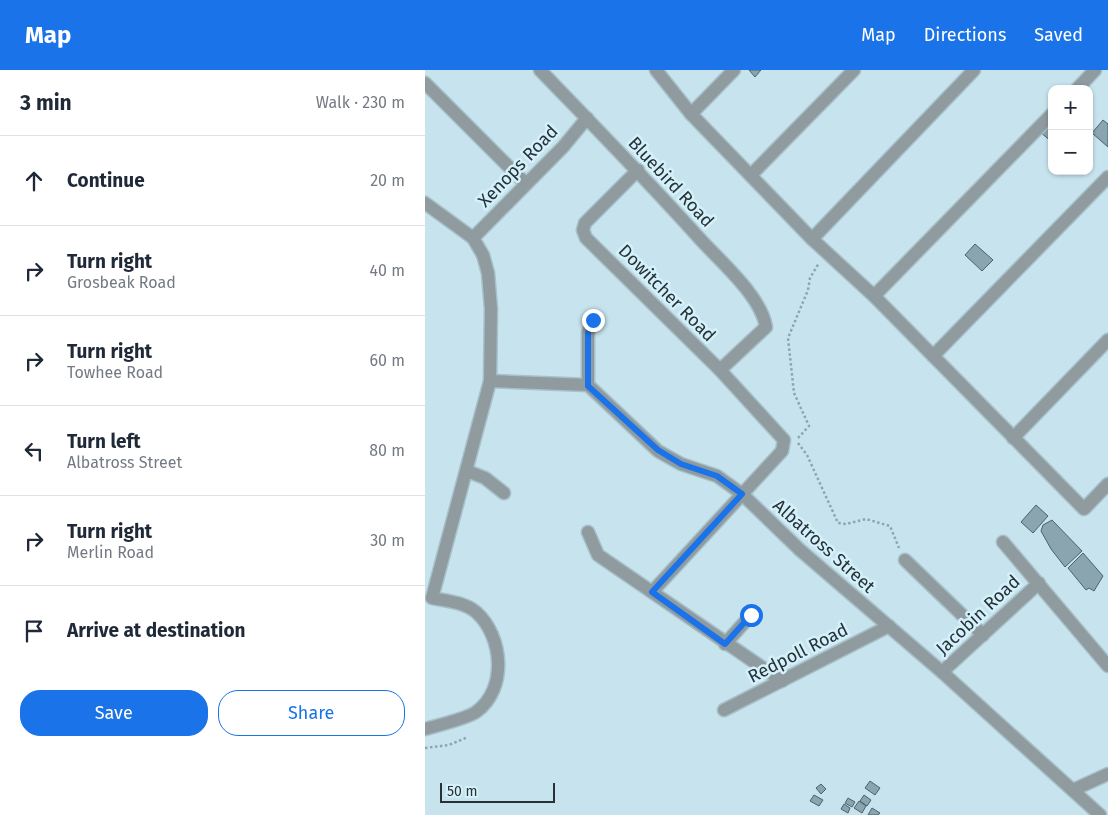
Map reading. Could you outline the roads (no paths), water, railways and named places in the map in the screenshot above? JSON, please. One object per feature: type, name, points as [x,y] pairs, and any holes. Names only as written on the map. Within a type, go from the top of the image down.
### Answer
[{"type":"street","name":"Bluebird Road","points":[[540,70],[638,170],[745,288],[764,317],[766,327],[720,370]]},
{"type":"street","points":[[655,70],[691,114],[812,239],[874,296],[1084,509],[1108,484]]},
{"type":"street","points":[[691,114],[735,70]]},
{"type":"street","points":[[751,175],[854,70]]},
{"type":"street","points":[[812,239],[974,70]]},
{"type":"street","points":[[1081,85],[1095,70]]},
{"type":"street","points":[[425,83],[526,184]]},
{"type":"street","name":"Xenops Road","points":[[473,238],[563,147],[587,118]]},
{"type":"street","points":[[874,296],[1048,118]]},
{"type":"street","name":"Dowitcher Road","points":[[638,170],[585,223],[583,230],[586,238],[790,440],[742,494]]},
{"type":"street","points":[[933,356],[1108,177]]},
{"type":"street","points":[[425,203],[473,238],[483,254],[488,273],[491,309],[489,381],[467,471],[432,598],[463,604],[477,613],[492,634],[498,652],[498,671],[491,695],[476,712],[425,729]]},
{"type":"street","points":[[489,381],[588,386],[588,333],[593,320]]},
{"type":"street","points":[[1013,438],[1108,340]]},
{"type":"street","name":"Albatross Street","points":[[588,386],[658,450],[681,464],[717,476],[742,494],[800,550],[889,626],[1101,815]]},
{"type":"street","points":[[467,471],[485,478],[504,493]]},
{"type":"street","points":[[652,592],[742,494]]},
{"type":"street","points":[[588,532],[598,555],[725,644],[782,681]]},
{"type":"street","points":[[1003,542],[1108,666]]},
{"type":"street","points":[[905,560],[983,636]]},
{"type":"street","name":"Jacobin Road","points":[[941,672],[983,636],[1039,583]]},
{"type":"street","points":[[725,644],[751,615]]},
{"type":"street","name":"Redpoll Road","points":[[724,710],[889,626]]},
{"type":"street","points":[[1073,790],[1108,774]]}]
